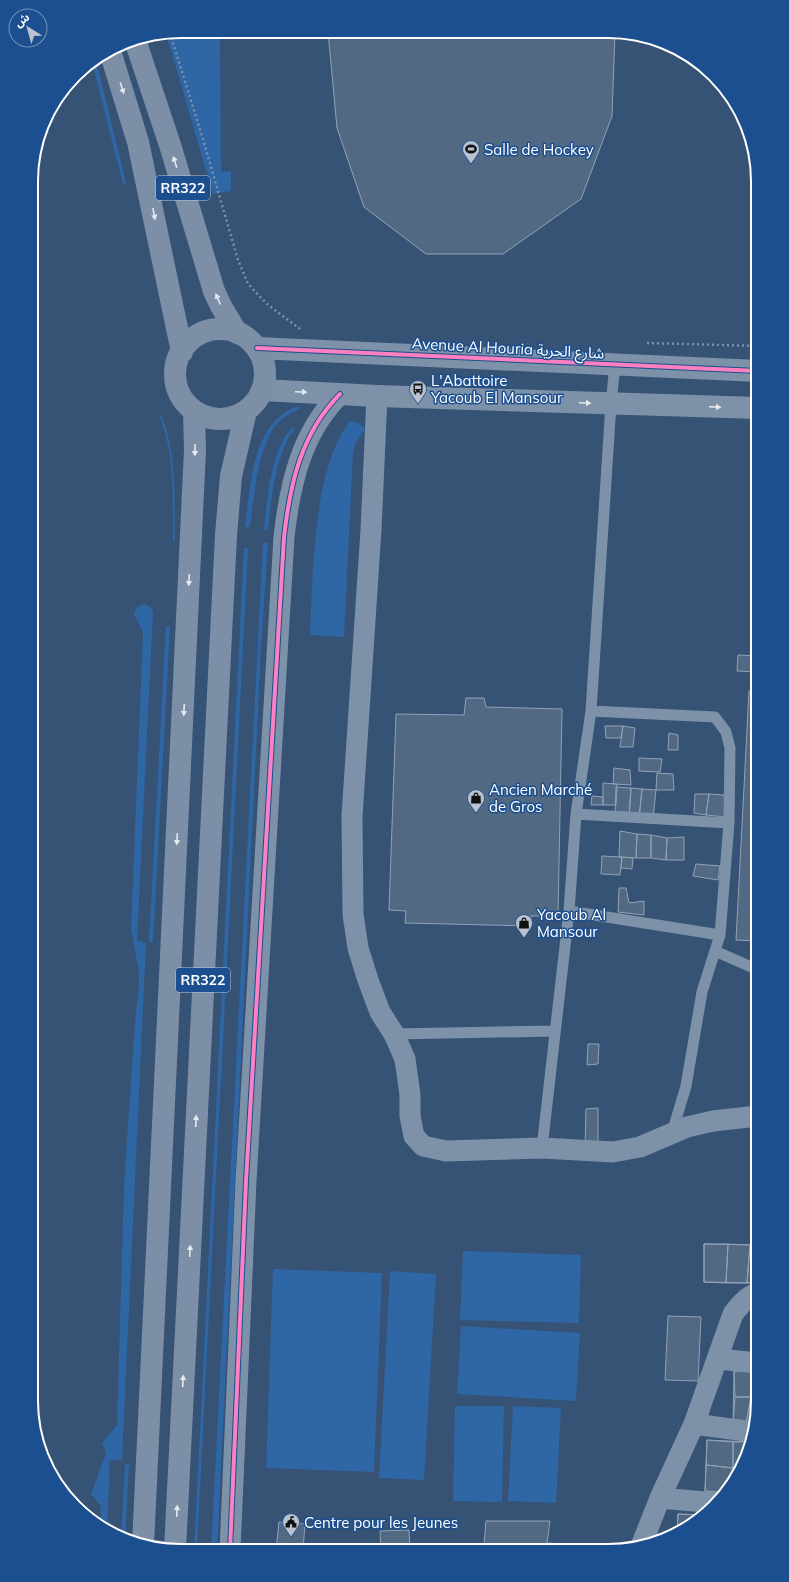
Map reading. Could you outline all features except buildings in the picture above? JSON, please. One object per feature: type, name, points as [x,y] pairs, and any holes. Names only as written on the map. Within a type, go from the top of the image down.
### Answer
[{"type":"main road","name":"RR322","points":[[137,45],[170,145],[214,291],[228,320],[238,333]]},
{"type":"main road","name":"RR322","points":[[112,56],[138,142],[182,352]]},
{"type":"main road","name":"RR322","points":[[212,330],[225,330],[238,333],[248,339],[257,348],[265,368],[262,390],[255,402],[246,411],[233,417],[219,419],[206,417],[194,411],[180,394],[176,384],[176,372],[182,352],[190,342],[200,334],[212,330]]},
{"type":"main road","name":"RR322","points":[[143,1539],[196,450],[194,411]]},
{"type":"main road","name":"RR322","points":[[175,1544],[226,535],[231,476],[246,411]]},
{"type":"street","name":"Avenue Al Houria شارع الحرية","points":[[257,348],[615,365],[751,370]]},
{"type":"street","points":[[262,390],[377,396],[751,408]]},
{"type":"street","points":[[230,1544],[247,1173],[284,537],[291,490],[305,445],[321,416],[340,394]]},
{"type":"street","points":[[377,396],[371,530],[352,816],[353,914],[358,948],[368,980],[380,1012],[394,1034],[405,1058],[410,1095],[410,1116],[414,1136],[423,1146],[446,1151],[542,1148],[613,1152],[640,1147],[687,1127],[712,1121],[751,1117]]},
{"type":"street","points":[[644,1539],[660,1498],[694,1424],[733,1314],[741,1304],[751,1296]]},
{"type":"street","points":[[718,1359],[751,1362]]},
{"type":"street","points":[[694,1424],[747,1431]]},
{"type":"street","points":[[660,1498],[709,1502]]},
{"type":"lane","points":[[542,1148],[569,911],[576,814],[591,711],[611,404],[615,365]]},
{"type":"lane","points":[[591,711],[715,717],[726,732],[730,748],[729,822],[720,935],[702,992],[686,1086],[672,1134]]},
{"type":"lane","points":[[576,814],[729,822]]},
{"type":"lane","points":[[569,911],[585,912],[720,935]]},
{"type":"lane","points":[[715,951],[751,967]]},
{"type":"lane","points":[[394,1034],[555,1031]]},
{"type":"path","points":[[172,38],[238,260],[248,284],[268,304]]},
{"type":"shaded area","points":[[167,38],[220,38],[221,172],[231,171],[231,191],[213,194]]},
{"type":"shaded area","points":[[97,65],[126,183],[123,184],[93,68]]},
{"type":"shaded area","points":[[298,406],[299,409],[289,414],[276,425],[264,447],[257,474],[250,527],[245,527],[252,475],[256,457],[262,441],[271,426],[282,414]]},
{"type":"shaded area","points":[[161,415],[173,461],[175,540],[173,540],[171,461],[159,416]]},
{"type":"shaded area","points":[[350,421],[359,423],[365,429],[355,444],[353,454],[344,637],[310,635],[314,554],[321,494],[328,467],[337,442]]},
{"type":"shaded area","points":[[293,427],[295,429],[283,450],[279,463],[273,491],[268,530],[264,530],[271,475],[280,447]]},
{"type":"shaded area","points":[[263,543],[268,543],[261,647],[217,1544],[211,1544]]},
{"type":"shaded area","points":[[244,548],[248,548],[197,1544],[194,1544]]},
{"type":"shaded area","points":[[145,604],[150,607],[153,612],[137,941],[146,943],[122,1460],[110,1460],[107,1524],[100,1519],[101,1506],[91,1494],[106,1453],[102,1443],[117,1425],[124,1185],[135,1021],[139,988],[139,972],[131,929],[143,632],[134,614],[141,605]]},
{"type":"shaded area","points":[[166,626],[170,626],[153,942],[149,942]]},
{"type":"shaded area","points":[[463,1251],[581,1255],[579,1323],[460,1320]]},
{"type":"shaded area","points":[[273,1269],[382,1273],[374,1472],[266,1468]]},
{"type":"shaded area","points":[[390,1271],[436,1274],[424,1480],[379,1478]]},
{"type":"shaded area","points":[[461,1326],[580,1333],[576,1401],[457,1394]]},
{"type":"shaded area","points":[[455,1406],[504,1406],[502,1502],[453,1501]]},
{"type":"shaded area","points":[[513,1406],[561,1408],[556,1503],[508,1501]]},
{"type":"shaded area","points":[[125,1464],[129,1464],[125,1533],[121,1531]]},
{"type":"cycle path","points":[[257,348],[751,371]]},
{"type":"cycle path","points":[[230,1544],[246,1181],[284,537],[294,479],[307,442],[316,425],[340,394]]},
{"type":"place","name":"Salle de Hockey","points":[[471,164]]},
{"type":"place","name":"L'Abattoire Yacoub El Mansour","points":[[418,404]]},
{"type":"place","name":"Ancien Marché de Gros","points":[[476,813]]},
{"type":"place","name":"Yacoub Al Mansour","points":[[524,938]]},
{"type":"place","name":"Centre pour les Jeunes","points":[[291,1537]]}]
